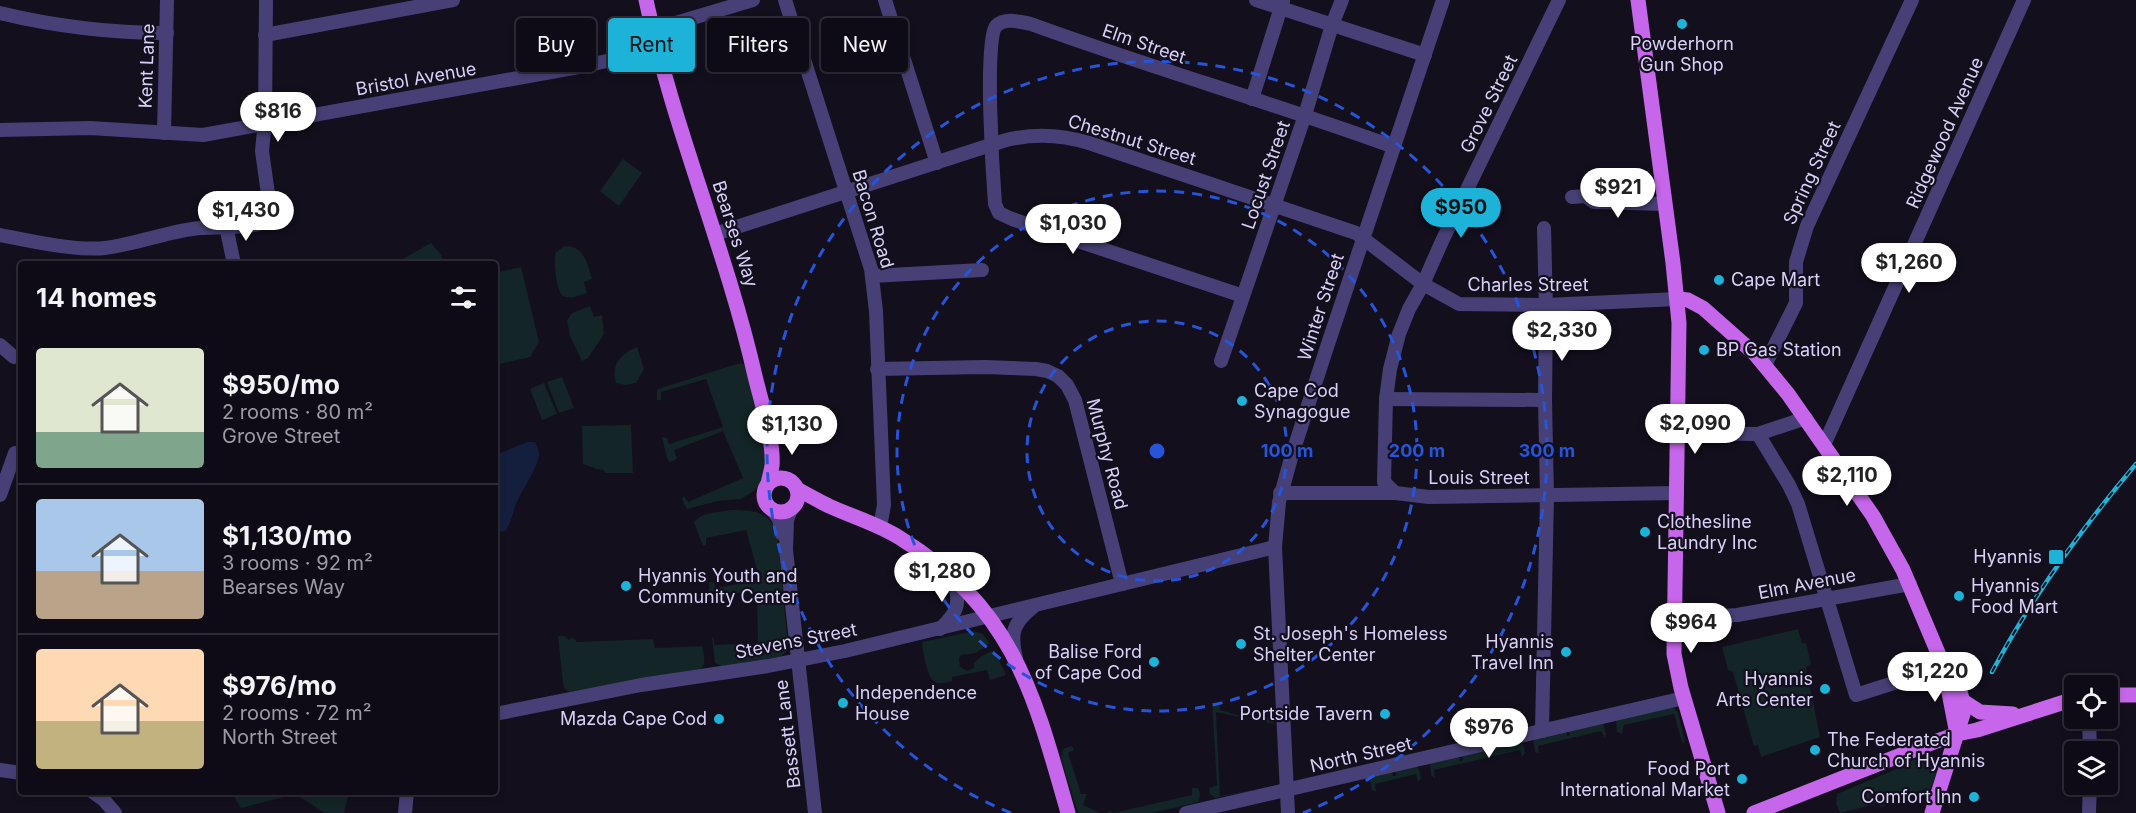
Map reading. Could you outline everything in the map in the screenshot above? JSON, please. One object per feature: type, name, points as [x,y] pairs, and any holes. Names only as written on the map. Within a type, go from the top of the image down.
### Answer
[{"type":"main road","name":"Bearses Way","points":[[646,0],[650,18]]},
{"type":"main road","points":[[1638,0],[1678,299],[1680,345],[1674,654],[1684,698],[1718,813]]},
{"type":"main road","name":"Bearses Way","points":[[663,72],[676,119],[736,298],[770,446],[772,465],[768,484]]},
{"type":"main road","points":[[1678,299],[1688,300],[1713,316],[1765,365],[1806,418],[1873,516],[1910,584],[1944,667],[1957,734]]},
{"type":"main road","points":[[770,446],[793,495]]},
{"type":"main road","points":[[793,495],[783,512],[773,511],[765,501],[764,490],[775,479],[793,495],[831,507],[880,527],[926,556],[953,578],[990,617],[1016,660],[1034,703],[1068,813]]},
{"type":"main road","points":[[1932,813],[1963,714],[1963,701],[1957,684],[1944,667]]},
{"type":"main road","points":[[2118,695],[2136,695]]},
{"type":"main road","points":[[1963,701],[1980,712],[2022,714]]},
{"type":"main road","points":[[1755,813],[1957,734],[1977,730],[2064,702]]},
{"type":"street","name":"Kent Lane","points":[[164,133],[167,0]]},
{"type":"street","points":[[0,235],[43,243],[103,248],[135,243],[185,230],[258,225],[264,222],[270,203],[262,151],[265,124],[266,0]]},
{"type":"street","points":[[265,35],[453,0]]},
{"type":"street","points":[[692,18],[753,0]]},
{"type":"street","name":"Bacon Road","points":[[785,0],[866,250],[872,276],[884,505],[880,527]]},
{"type":"street","points":[[885,0],[937,163]]},
{"type":"street","points":[[1256,0],[1282,4],[1332,25],[1425,55]]},
{"type":"street","name":"Locust Street","points":[[1221,361],[1342,0]]},
{"type":"street","name":"Winter Street","points":[[1288,813],[1275,547],[1280,494],[1443,0]]},
{"type":"street","name":"Grove Street","points":[[1395,493],[1384,482],[1386,399],[1399,334],[1559,0]]},
{"type":"street","name":"Spring Street","points":[[1765,365],[1796,303],[1796,262],[1804,233],[1912,0]]},
{"type":"street","name":"Ridgewood Avenue","points":[[1824,445],[2024,0]]},
{"type":"street","points":[[1252,99],[1282,4]]},
{"type":"street","points":[[0,13],[91,29],[167,33]]},
{"type":"street","name":"Elm Street","points":[[1243,296],[1002,215],[996,209],[994,204],[991,40],[995,27],[1006,21],[1031,24],[1190,80],[1305,115],[1394,147]]},
{"type":"street","name":"Bristol Avenue","points":[[0,130],[90,128],[204,135],[608,61]]},
{"type":"street","name":"Chestnut Street","points":[[715,234],[993,145],[1031,136],[1049,135],[1072,138],[1275,205],[1364,238]]},
{"type":"street","points":[[1572,196],[1585,196],[1594,202],[1665,204]]},
{"type":"street","points":[[226,226],[233,261]]},
{"type":"street","points":[[1542,731],[1547,496],[1544,228]]},
{"type":"street","name":"Charles Street","points":[[1364,238],[1423,284],[1459,304],[1546,305],[1678,299]]},
{"type":"street","points":[[872,276],[982,270]]},
{"type":"street","points":[[0,345],[14,357]]},
{"type":"street","name":"Murphy Road","points":[[877,369],[1023,367],[1047,371],[1058,376],[1067,385],[1075,400],[1122,584]]},
{"type":"street","points":[[1386,399],[1545,400]]},
{"type":"street","points":[[1679,433],[1758,434],[1806,418]]},
{"type":"street","points":[[1758,434],[1790,485],[1798,504],[1856,695],[1944,667]]},
{"type":"street","points":[[0,495],[15,453]]},
{"type":"street","name":"Louis Street","points":[[1280,494],[1395,493],[1429,497],[1677,493]]},
{"type":"street","name":"Bassett Lane","points":[[793,495],[787,520],[786,550],[814,813]]},
{"type":"street","points":[[773,511],[780,523],[786,550]]},
{"type":"street","name":"Stevens Street","points":[[498,713],[641,685],[797,660],[990,617],[1275,547]]},
{"type":"street","points":[[939,629],[949,620],[957,605],[957,592],[953,578]]},
{"type":"street","name":"Elm Avenue","points":[[1675,612],[1730,616],[1910,584]]},
{"type":"street","points":[[1016,660],[1013,644],[1014,629],[1020,619],[1035,606]]},
{"type":"street","name":"North Street","points":[[1186,813],[1684,698]]},
{"type":"street","points":[[0,770],[18,773]]},
{"type":"street","points":[[97,795],[115,813]]},
{"type":"street","points":[[405,813],[407,795]]},
{"type":"street","points":[[2089,813],[2090,795]]},
{"type":"shaded area","points":[[623,159],[642,173],[619,206],[600,191]]},
{"type":"shaded area","points":[[431,243],[443,261],[399,261]]},
{"type":"shaded area","points":[[565,246],[581,252],[592,279],[584,282],[587,293],[567,298],[562,295],[558,287],[555,261],[556,252]]},
{"type":"shaded area","points":[[521,267],[539,342],[530,357],[498,364],[498,272]]},
{"type":"shaded area","points":[[590,306],[594,317],[602,315],[604,334],[588,358],[582,361],[570,336],[567,320],[572,313]]},
{"type":"shaded area","points":[[637,347],[644,369],[636,383],[625,385],[616,383],[614,371],[618,361]]},
{"type":"shaded area","points":[[740,363],[748,369],[767,461],[763,480],[754,491],[741,499],[718,501],[687,509],[682,499],[684,496],[688,502],[743,478],[723,431],[674,450],[677,459],[670,462],[667,458],[662,437],[667,438],[669,444],[723,427],[706,379],[661,392],[661,400],[657,400],[657,390]]},
{"type":"shaded area","points":[[562,377],[574,408],[559,413],[547,382]]},
{"type":"shaded area","points":[[544,383],[557,414],[542,420],[530,389]]},
{"type":"shaded area","points":[[631,425],[633,473],[605,473],[604,470],[583,464],[582,426]]},
{"type":"shaded area","points":[[732,510],[759,513],[769,520],[777,532],[788,646],[780,657],[722,666],[715,663],[712,637],[714,645],[758,643],[757,593],[714,593],[713,599],[710,600],[709,582],[714,582],[716,588],[760,580],[746,530],[706,538],[706,545],[703,546],[694,523],[705,515]]},
{"type":"shaded area","points":[[1798,629],[1802,644],[1806,643],[1811,665],[1806,667],[1820,737],[1761,757],[1758,745],[1754,746],[1733,672],[1728,670],[1722,647]]},
{"type":"shaded area","points":[[974,631],[983,634],[989,643],[976,653],[961,655],[960,667],[967,671],[974,668],[974,663],[994,650],[1006,675],[990,680],[987,670],[952,677],[952,681],[945,683],[934,681],[926,665],[922,642]]},
{"type":"shaded area","points":[[558,636],[564,636],[569,640],[572,637],[577,642],[653,639],[655,648],[702,646],[704,665],[700,669],[569,692],[564,688],[563,683]]},
{"type":"shaded area","points":[[1219,702],[1220,710],[1248,718],[1274,717],[1274,724],[1216,712],[1220,796],[1259,789],[1215,798],[1210,794],[1209,788],[1217,785],[1212,703]]},
{"type":"shaded area","points":[[1672,706],[1678,712],[1685,743],[1682,742],[1674,714],[1624,725],[1622,734],[1617,732],[1616,720]]},
{"type":"shaded area","points":[[1603,723],[1605,738],[1601,731],[1538,746],[1539,753],[1535,752],[1533,739],[1566,731],[1567,736],[1570,735],[1569,731]]},
{"type":"shaded area","points":[[1523,743],[1525,753],[1522,757],[1520,750],[1434,770],[1435,778],[1431,775],[1430,763],[1459,756],[1460,761],[1463,760],[1462,755],[1488,750],[1489,754],[1492,753],[1492,749]]},
{"type":"shaded area","points":[[1072,746],[1074,750],[1068,753],[1081,794],[1087,794],[1083,805],[1100,813],[1078,813],[1061,758],[1063,749]]},
{"type":"shaded area","points":[[1930,755],[1941,761],[1928,796],[1926,795],[1927,789],[1893,798],[1888,797],[1884,802],[1885,806],[1880,807],[1879,803],[1840,813],[1836,803],[1837,794],[1899,768],[1904,763]]},
{"type":"shaded area","points":[[1416,766],[1421,778],[1418,782],[1416,774],[1375,784],[1376,792],[1372,790],[1370,781],[1373,776],[1392,772],[1393,776],[1396,776],[1395,771]]},
{"type":"shaded area","points":[[1192,788],[1198,788],[1200,794],[1199,801],[1194,803],[1152,813],[1113,813],[1192,795]]},
{"type":"shaded area","points":[[233,795],[291,795],[241,808]]},
{"type":"shaded area","points":[[297,795],[348,795],[344,813],[325,813]]},
{"type":"water","points":[[527,442],[535,442],[539,452],[533,473],[516,504],[508,527],[505,531],[498,532],[498,454]]},
{"type":"railway","points":[[1992,672],[2007,644],[2058,564],[2136,464]]},
{"type":"place","name":"Powderhorn Gun Shop","points":[[1682,24]]},
{"type":"place","name":"Cape Mart","points":[[1719,280]]},
{"type":"place","name":"BP Gas Station","points":[[1704,350]]},
{"type":"place","name":"Cape Cod Synagogue","points":[[1242,401]]},
{"type":"place","name":"Clothesline Laundry Inc","points":[[1645,532]]},
{"type":"place","name":"Hyannis","points":[[2056,557]]},
{"type":"place","name":"Hyannis Youth and Community Center","points":[[626,586]]},
{"type":"place","name":"Hyannis Food Mart","points":[[1959,596]]},
{"type":"place","name":"St. Joseph's Homeless Shelter Center","points":[[1241,644]]},
{"type":"place","name":"Hyannis Travel Inn","points":[[1566,652]]},
{"type":"place","name":"Balise Ford of Cape Cod","points":[[1154,662]]},
{"type":"place","name":"Hyannis Arts Center","points":[[1825,689]]},
{"type":"place","name":"Independence House","points":[[843,703]]},
{"type":"place","name":"Portside Tavern","points":[[1385,714]]},
{"type":"place","name":"Mazda Cape Cod","points":[[719,719]]},
{"type":"place","name":"The Federated Church of Hyannis","points":[[1815,750]]},
{"type":"place","name":"Food Port International Market","points":[[1742,779]]},
{"type":"place","name":"Comfort Inn","points":[[1974,797]]}]
